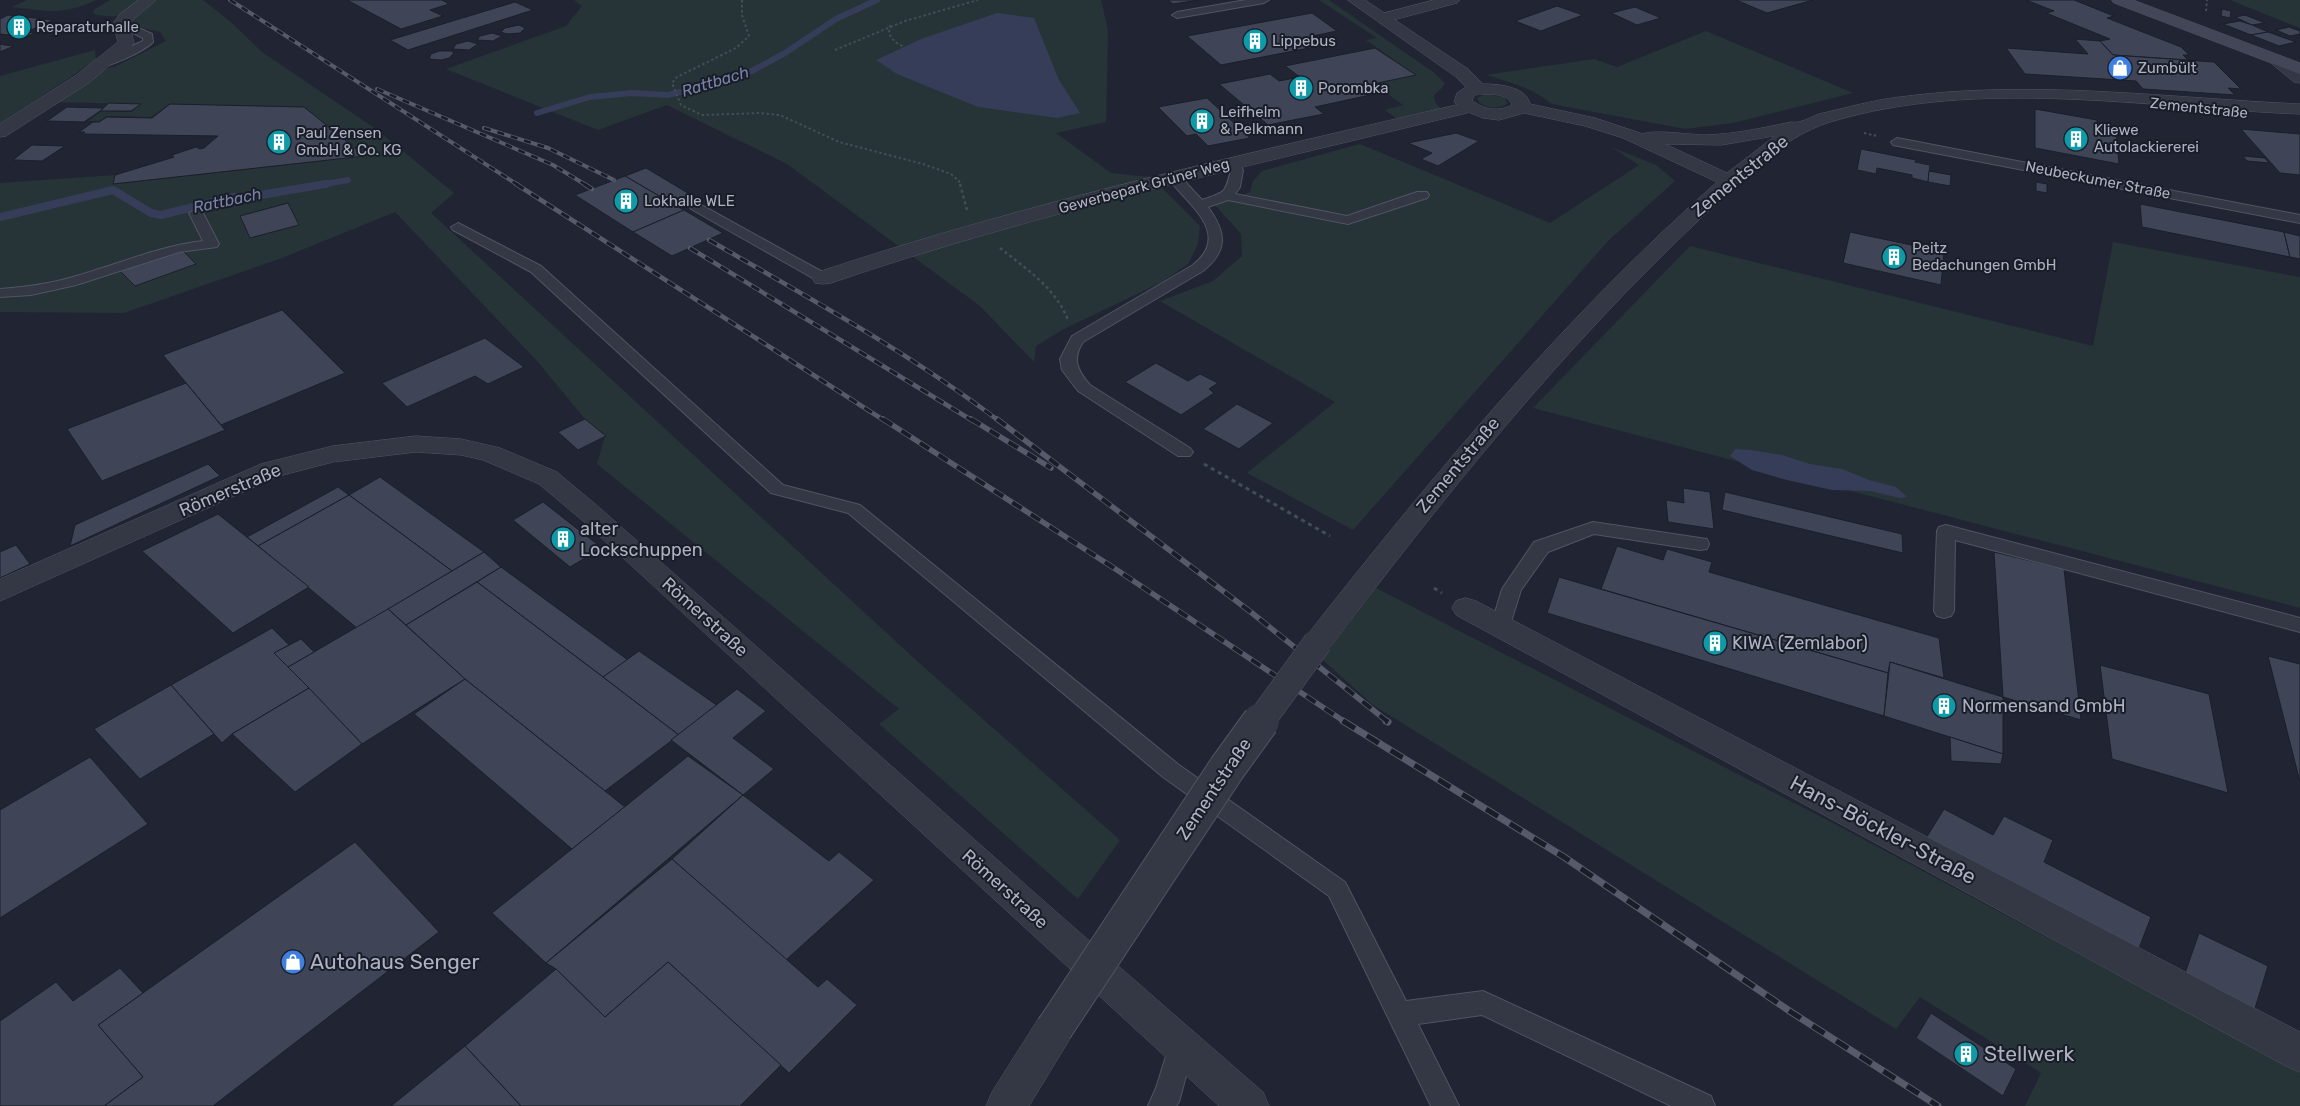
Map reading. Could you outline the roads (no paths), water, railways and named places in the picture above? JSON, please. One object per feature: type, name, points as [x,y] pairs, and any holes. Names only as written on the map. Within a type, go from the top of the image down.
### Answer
[{"type":"main road","points":[[2119,0],[2300,69]]},
{"type":"street","points":[[0,132],[84,78],[126,42],[121,23],[125,17],[149,0]]},
{"type":"street","points":[[1355,0],[1462,73],[1478,89],[1468,92],[1463,97],[1463,102],[1469,107]]},
{"type":"street","points":[[1382,18],[1452,0]]},
{"type":"street","points":[[2278,61],[2300,78]]},
{"type":"street","name":"Gewerbepark Grüner Weg","points":[[1478,89],[1491,89],[1515,95],[1521,101],[1521,107]]},
{"type":"street","name":"Zementstraße","points":[[1006,1106],[1054,1029],[1227,768],[1318,642],[1416,514],[1515,397],[1636,267],[1738,174],[1793,134],[1819,120],[1890,103],[1931,99],[2028,95],[2297,110]]},
{"type":"street","name":"Gewerbepark Grüner Weg","points":[[823,278],[906,250],[981,231],[1173,176],[1469,107],[1492,114],[1504,114],[1515,112],[1521,107]]},
{"type":"street","name":"Gewerbepark Grüner Weg","points":[[1521,107],[1589,122],[1629,134],[1738,174]]},
{"type":"street","name":"Gewerbepark Grüner Weg","points":[[1629,134],[1673,140],[1699,141],[1752,137],[1819,120]]},
{"type":"street","name":"Gewerbepark Grüner Weg","points":[[1673,140],[1738,174]]},
{"type":"street","name":"Römerstraße","points":[[0,591],[270,470],[333,454],[416,444],[461,447],[490,454],[548,478],[585,509],[1249,1106]]},
{"type":"street","name":"Hans-Böckler-Straße","points":[[1466,608],[2300,1053]]},
{"type":"lane","points":[[1177,15],[1264,0]]},
{"type":"lane","points":[[99,65],[139,48],[148,42],[148,36],[121,23]]},
{"type":"lane","name":"Neubeckumer Straße","points":[[1897,142],[2300,218]]},
{"type":"lane","points":[[1227,196],[1234,187],[1237,170],[1232,163]]},
{"type":"lane","points":[[1173,176],[1199,205],[1211,222],[1215,233],[1214,250],[1209,259],[1198,268],[1077,339],[1068,352],[1067,364],[1084,388],[1184,452]]},
{"type":"lane","points":[[1199,205],[1227,196],[1348,220],[1422,195]]},
{"type":"lane","points":[[696,206],[823,278]]},
{"type":"lane","points":[[0,293],[30,291],[76,282],[177,248],[212,244],[196,213]]},
{"type":"lane","points":[[458,226],[536,269],[777,489],[854,510],[1171,770],[1337,889],[1445,1106]]},
{"type":"lane","points":[[1501,626],[1512,589],[1541,547],[1593,528],[1700,544]]},
{"type":"lane","points":[[1944,611],[1946,531],[2300,625]]},
{"type":"lane","points":[[1400,1014],[1483,1003],[1701,1106]]},
{"type":"lane","points":[[1162,1106],[1169,1092],[1181,1046]]},
{"type":"water","points":[[997,13],[1034,18],[1059,80],[1080,113],[1057,118],[978,107],[897,74],[876,60],[921,39]]},
{"type":"water","points":[[1735,449],[1782,455],[1810,464],[1842,469],[1869,480],[1896,487],[1907,497],[1900,498],[1870,491],[1832,490],[1787,480],[1752,470],[1730,456]]},
{"type":"waterway","name":"Rattbach","points":[[537,113],[590,97],[632,93],[668,95],[720,82],[752,71],[785,53],[836,19],[877,0]]},
{"type":"waterway","name":"Rattbach","points":[[319,185],[348,180]]},
{"type":"waterway","name":"Rattbach","points":[[0,217],[113,190],[151,213],[161,215],[234,197],[249,197],[326,184]]},
{"type":"railway","points":[[230,0],[518,185]]},
{"type":"railway","points":[[377,89],[553,165],[586,185]]},
{"type":"railway","points":[[484,128],[548,148],[614,180]]},
{"type":"railway","points":[[516,184],[885,421]]},
{"type":"railway","points":[[584,184],[592,189]]},
{"type":"railway","points":[[709,240],[893,348],[999,421]]},
{"type":"railway","points":[[690,248],[973,421]]},
{"type":"railway","points":[[883,419],[1117,570],[1345,722]]},
{"type":"railway","points":[[971,419],[1051,468]]},
{"type":"railway","points":[[997,419],[1252,613],[1388,722],[1386,721]]},
{"type":"railway","points":[[1343,721],[1564,857],[1791,1012],[1938,1106]]},
{"type":"place","name":"Reparaturhalle","points":[[19,27]]},
{"type":"place","name":"Lippebus","points":[[1255,41]]},
{"type":"place","name":"Zumbült","points":[[2120,68]]},
{"type":"place","name":"Porombka","points":[[1301,88]]},
{"type":"place","name":"Leifhelm & Pelkmann","points":[[1202,121]]},
{"type":"place","name":"Kliewe Autolackiererei","points":[[2076,139]]},
{"type":"place","name":"Paul Zensen GmbH & Co. KG","points":[[279,142]]},
{"type":"place","name":"Lokhalle WLE","points":[[626,201]]},
{"type":"place","name":"Peitz Bedachungen GmbH","points":[[1894,257]]},
{"type":"place","name":"alter Lockschuppen","points":[[563,539]]},
{"type":"place","name":"KIWA (Zemlabor)","points":[[1715,643]]},
{"type":"place","name":"Normensand GmbH","points":[[1944,706]]},
{"type":"place","name":"Autohaus Senger","points":[[293,962]]},
{"type":"place","name":"Stellwerk","points":[[1966,1054]]}]
